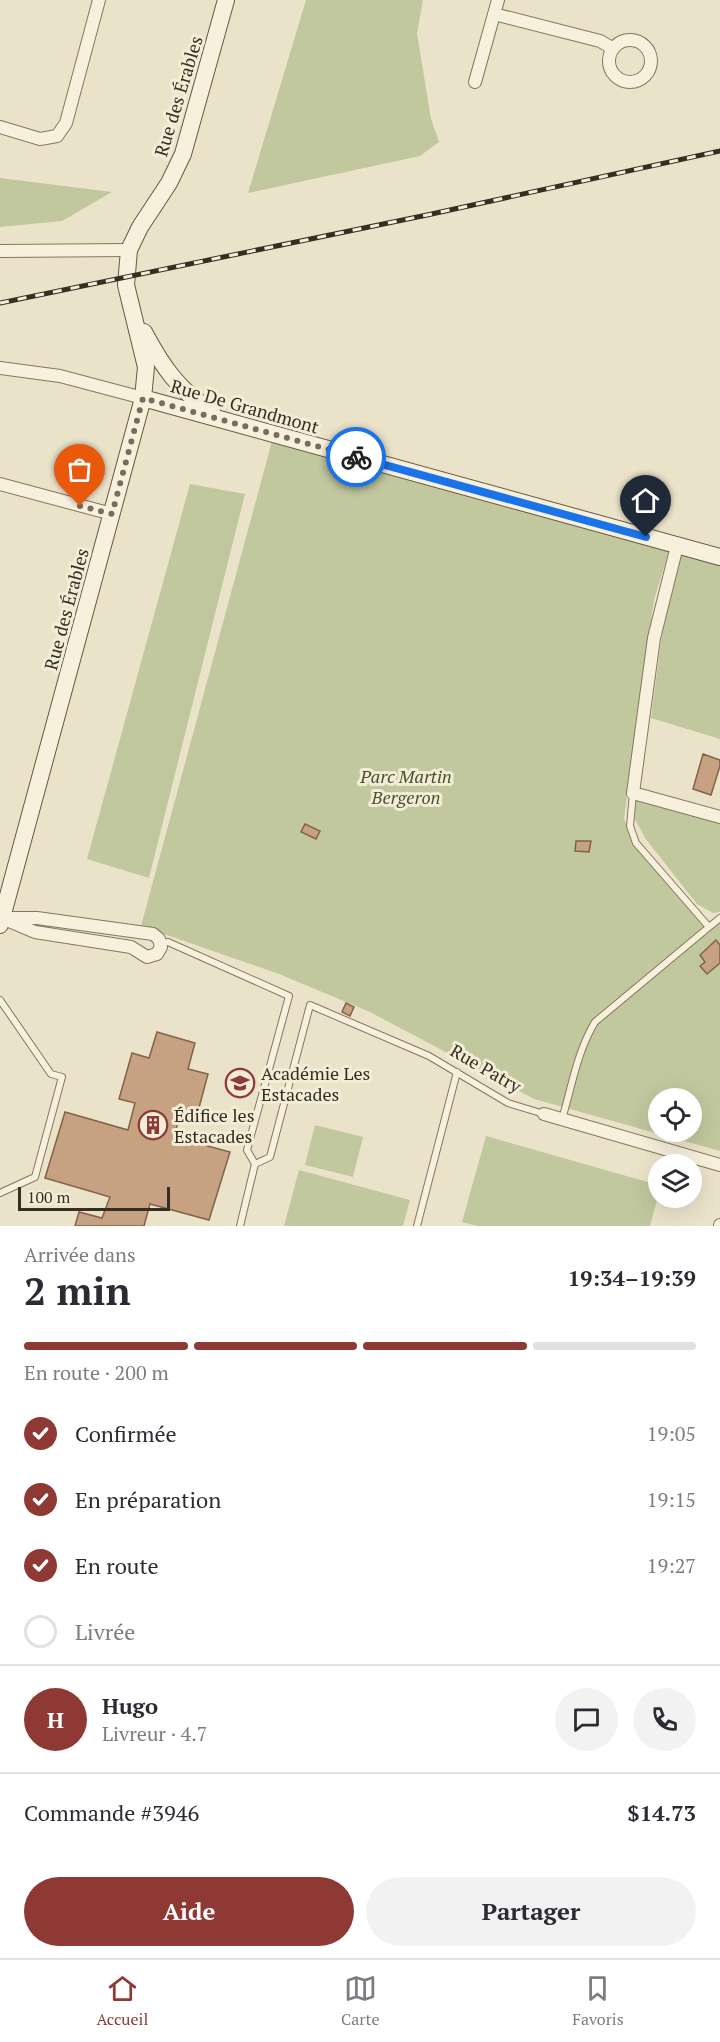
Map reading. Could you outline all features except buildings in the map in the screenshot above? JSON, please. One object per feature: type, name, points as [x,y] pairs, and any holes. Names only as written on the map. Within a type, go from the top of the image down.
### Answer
[{"type":"street","points":[[0,127],[40,139],[57,136],[66,123],[99,0]]},
{"type":"street","name":"Rue des Érables","points":[[1,920],[143,398],[146,367],[130,309],[126,285],[129,249],[137,232],[172,178],[183,154],[226,0]]},
{"type":"street","points":[[475,82],[498,0]]},
{"type":"street","points":[[494,14],[600,41],[612,48]]},
{"type":"street","points":[[0,251],[129,249]]},
{"type":"street","points":[[130,309],[163,366],[176,383],[202,405],[231,422]]},
{"type":"street","name":"Rue De Grandmont","points":[[0,368],[60,376],[720,557]]},
{"type":"street","points":[[0,484],[112,514]]},
{"type":"street","points":[[677,546],[654,639],[633,793],[720,818]]},
{"type":"street","points":[[37,918],[153,933],[160,943],[157,954],[147,957],[130,947],[34,932],[1,920],[37,918]]},
{"type":"street","name":"Rue Patry","points":[[544,1114],[720,1165]]},
{"type":"lane","points":[[633,793],[630,821],[633,839],[709,927]]},
{"type":"lane","points":[[562,1119],[579,1054],[595,1022],[720,918]]},
{"type":"lane","points":[[160,943],[168,942],[289,996],[247,1150],[255,1164],[240,1226]]},
{"type":"lane","points":[[0,1000],[51,1074],[62,1077],[34,1177],[0,1193]]},
{"type":"lane","name":"Rue Patry","points":[[255,1164],[270,1157],[310,1005],[429,1056],[508,1103],[544,1114]]},
{"type":"lane","points":[[417,1226],[457,1072]]},
{"type":"green space","points":[[306,0],[423,0],[417,33],[431,119],[439,142],[420,156],[248,193]]},
{"type":"green space","points":[[0,178],[112,192],[62,221],[0,227]]},
{"type":"green space","name":"Parc Martin Bergeron","points":[[275,430],[672,541],[654,600],[624,819],[635,841],[708,924],[720,920],[720,1151],[688,1142],[702,1142],[702,1088],[648,1088],[648,1131],[534,1099],[370,1012],[279,974],[141,926]]},
{"type":"green space","points":[[190,484],[245,494],[149,878],[87,859]]},
{"type":"green space","points":[[684,545],[720,555],[720,739],[651,718],[666,603]]},
{"type":"green space","points":[[636,792],[720,813],[720,912],[713,913],[697,904],[645,838],[635,819]]},
{"type":"green space","points":[[315,1125],[363,1137],[353,1177],[305,1165]]},
{"type":"green space","points":[[486,1136],[648,1182],[648,1208],[655,1208],[650,1226],[477,1226],[462,1222]]},
{"type":"green space","points":[[299,1170],[410,1200],[403,1226],[284,1226]]},
{"type":"railway","points":[[0,303],[427,215],[720,151]]},
{"type":"way so far","points":[[80,506],[112,514],[143,398],[356,457]]},
{"type":"place","name":"Académie Les Estacades","points":[[240,1083]]},
{"type":"place","name":"Édifice les Estacades","points":[[153,1125]]},
{"type":"route","points":[[356,457],[646,537]]}]
